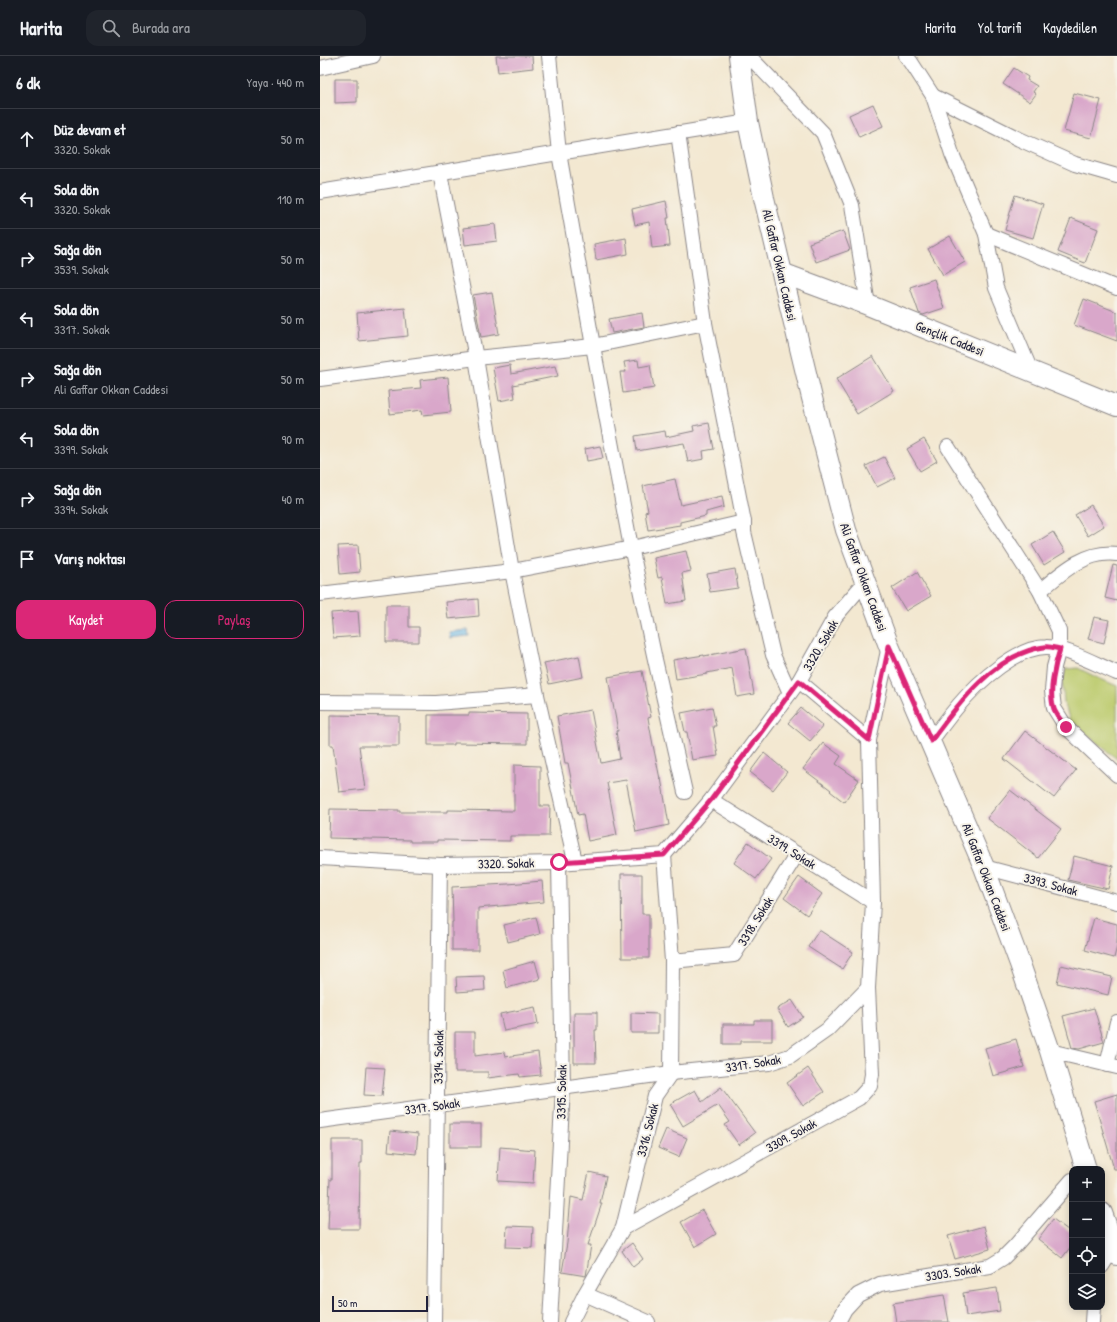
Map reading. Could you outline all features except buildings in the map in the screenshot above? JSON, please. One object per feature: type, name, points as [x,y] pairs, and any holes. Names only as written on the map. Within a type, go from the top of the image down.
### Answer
[{"type":"street","points":[[320,68],[373,56]]},
{"type":"street","points":[[549,56],[559,153],[593,346],[654,655],[685,792]]},
{"type":"street","name":"Ali Gaffar Okkan Caddesi","points":[[739,56],[748,122],[764,198],[832,480],[846,530],[889,646],[984,867],[1050,1051],[1083,1166]]},
{"type":"street","points":[[749,56],[823,133],[852,205],[868,305]]},
{"type":"street","points":[[911,58],[933,96],[952,154],[986,234],[996,288],[1031,371]]},
{"type":"street","points":[[933,96],[1019,139],[1068,161],[1117,176]]},
{"type":"street","points":[[320,192],[748,122]]},
{"type":"street","points":[[678,133],[705,323],[744,522],[744,532],[773,655],[790,693]]},
{"type":"street","points":[[440,173],[476,358],[512,571],[537,695],[574,861]]},
{"type":"street","points":[[986,234],[1117,288]]},
{"type":"street","name":"Gençlik Caddesi","points":[[782,273],[868,305],[1117,406]]},
{"type":"street","points":[[320,379],[476,358],[593,346],[705,323]]},
{"type":"street","points":[[948,447],[1040,591],[1059,631],[1060,649],[1052,691],[1054,708],[1066,727],[1117,775]]},
{"type":"street","points":[[320,594],[512,571],[632,548],[744,522]]},
{"type":"street","points":[[1040,591],[1063,571],[1089,556],[1106,552],[1117,554]]},
{"type":"street","name":"3320. Sokak","points":[[320,858],[440,865],[559,862],[664,855],[711,800],[799,681],[835,617],[865,582]]},
{"type":"street","points":[[868,988],[873,902],[869,740],[889,646]]},
{"type":"street","points":[[931,741],[952,712],[967,695],[995,669],[1018,655],[1046,647],[1060,649],[1117,673]]},
{"type":"street","points":[[799,681],[869,740]]},
{"type":"street","points":[[320,702],[436,703],[537,695]]},
{"type":"street","name":"3319. Sokak","points":[[711,800],[873,902]]},
{"type":"street","name":"3318. Sokak","points":[[672,961],[734,955],[797,854]]},
{"type":"street","points":[[664,855],[672,961],[671,1073]]},
{"type":"street","name":"3315. Sokak","points":[[550,1322],[563,1088],[559,862]]},
{"type":"street","name":"3314. Sokak","points":[[434,1322],[440,865]]},
{"type":"street","name":"3393. Sokak","points":[[984,867],[1117,902]]},
{"type":"street","name":"3317. Sokak","points":[[320,1121],[671,1073],[762,1064],[790,1056],[826,1030],[868,988]]},
{"type":"street","name":"3309. Sokak","points":[[623,1228],[859,1098],[870,1086],[872,1074],[868,988]]},
{"type":"street","points":[[1050,1051],[1112,1066],[1117,1022]]},
{"type":"street","name":"3316. Sokak","points":[[571,1322],[585,1294],[623,1228],[655,1096],[671,1073]]},
{"type":"street","name":"3303. Sokak","points":[[838,1322],[845,1309],[858,1295],[880,1284],[990,1266],[1003,1258],[1014,1247],[1069,1183]]},
{"type":"street","points":[[1105,1223],[1115,1251],[1105,1263]]},
{"type":"street","points":[[585,1294],[648,1322]]},
{"type":"street","points":[[1092,1322],[1093,1310]]},
{"type":"green space","points":[[1078,668],[1117,686],[1117,759],[1070,721],[1064,702],[1062,681],[1066,669]]},
{"type":"water","points":[[468,630],[469,636],[450,638],[449,632]]},
{"type":"route","points":[[559,862],[664,855],[711,800],[799,681],[869,740],[889,646],[931,741],[952,712],[972,690],[995,669],[1018,655],[1046,647],[1060,649],[1054,668],[1052,691],[1054,708],[1066,727]]}]
